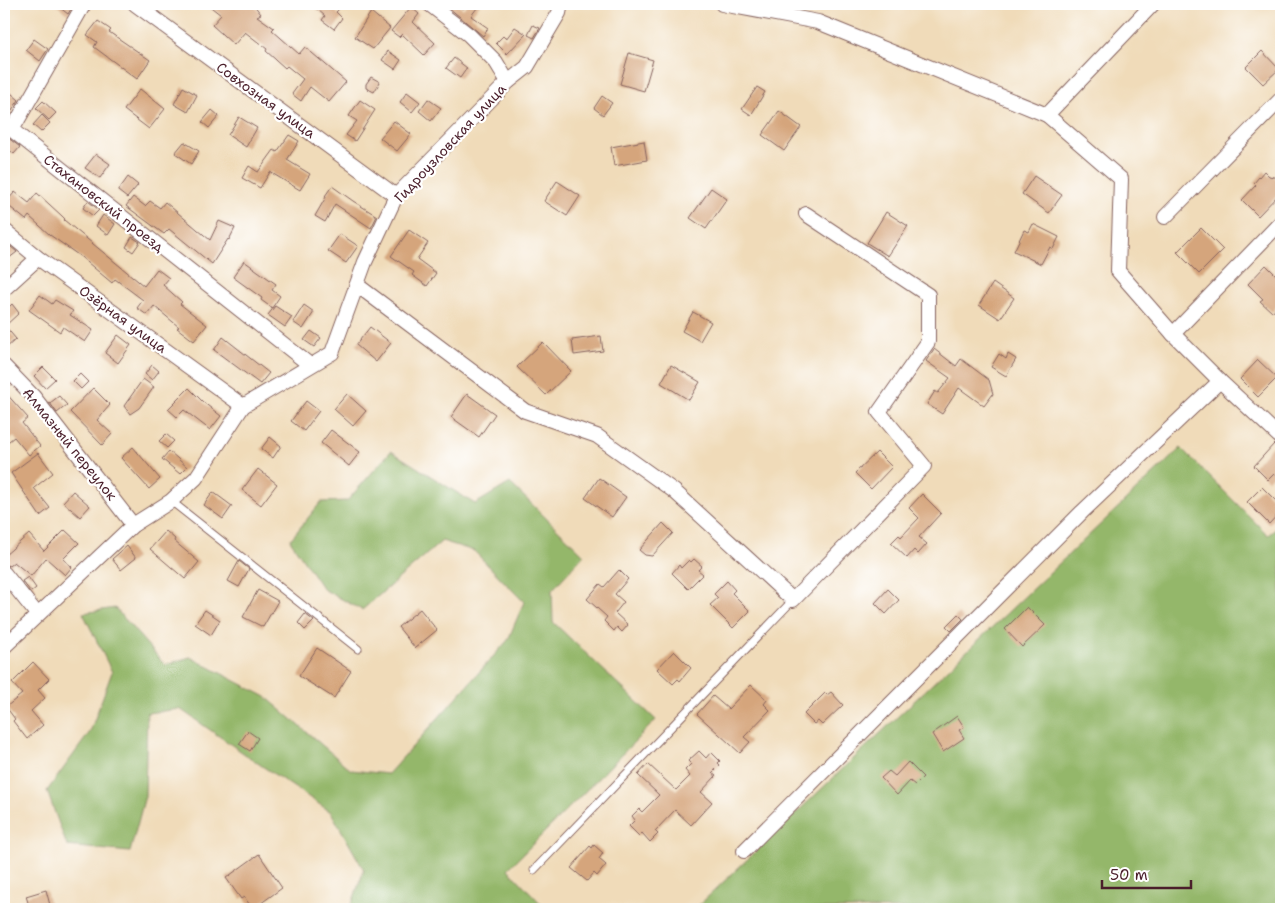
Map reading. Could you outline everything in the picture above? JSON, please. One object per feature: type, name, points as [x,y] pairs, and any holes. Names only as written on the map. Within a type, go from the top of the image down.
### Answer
[{"type":"street","name":"Стахановский проезд","points":[[84,4],[12,130],[310,366]]},
{"type":"street","name":"Совхозная улица","points":[[135,4],[396,196]]},
{"type":"street","points":[[429,4],[469,35],[496,62],[508,82]]},
{"type":"street","name":"Гидроузловская улица","points":[[4,647],[133,524],[171,500],[196,478],[244,406],[332,353],[365,262],[396,196],[508,82],[527,67],[559,13],[561,4]]},
{"type":"street","points":[[722,4],[818,22],[1047,115],[1121,179],[1118,271],[1173,334],[1281,438]]},
{"type":"street","points":[[1047,115],[1153,4]]},
{"type":"street","points":[[1165,217],[1281,99]]},
{"type":"street","points":[[357,285],[525,411],[596,436],[674,491],[793,600],[924,466],[879,412],[928,342],[928,295],[806,214]]},
{"type":"street","points":[[1173,334],[1281,222]]},
{"type":"street","name":"Озёрная улица","points":[[4,230],[38,258],[244,406]]},
{"type":"street","points":[[4,289],[38,258]]},
{"type":"street","name":"Алмазный переулок","points":[[4,366],[33,396],[133,524]]},
{"type":"street","points":[[744,851],[1082,512],[1220,381]]},
{"type":"street","points":[[4,573],[37,614]]},
{"type":"lane","points":[[171,500],[358,650]]},
{"type":"lane","points":[[534,870],[793,600]]},
{"type":"green space","points":[[1181,448],[1268,535],[1281,525],[1281,909],[695,909]]},
{"type":"green space","points":[[391,451],[475,504],[510,483],[584,555],[552,590],[553,622],[656,720],[508,869],[546,909],[350,909],[364,870],[331,812],[180,709],[147,713],[145,796],[130,852],[67,846],[47,791],[90,732],[112,672],[83,613],[115,608],[165,665],[190,657],[266,697],[351,770],[388,774],[508,640],[524,602],[474,551],[442,541],[362,610],[323,589],[290,540],[321,502],[347,501]]},
{"type":"building","points":[[55,4],[74,4],[68,14]]},
{"type":"building","points":[[207,4],[253,4],[261,14],[257,16],[274,28],[272,30],[299,54],[305,47],[346,82],[329,102],[310,87],[301,101],[292,94],[303,79],[287,66],[285,68],[266,51],[267,49],[245,32],[234,45],[212,25],[221,15]]},
{"type":"building","points":[[311,4],[344,4],[336,12],[342,18],[334,29],[322,20],[325,16]]},
{"type":"building","points":[[452,4],[456,4],[463,9],[467,4],[480,4],[471,16],[488,28],[483,36],[449,8]]},
{"type":"building","points":[[411,7],[419,14],[413,22],[435,43],[424,55],[402,34],[399,37],[391,31]]},
{"type":"building","points":[[371,12],[390,28],[373,49],[355,37]]},
{"type":"building","points":[[98,21],[111,30],[109,32],[150,60],[137,79],[94,47],[97,42],[87,35]]},
{"type":"building","points":[[533,25],[540,28],[534,38],[528,35]]},
{"type":"building","points":[[515,27],[526,34],[507,54],[496,43],[503,36],[506,39]]},
{"type":"building","points":[[34,39],[48,49],[40,61],[26,50]]},
{"type":"building","points":[[388,51],[401,60],[395,69],[382,60]]},
{"type":"building","points":[[1262,51],[1279,69],[1263,84],[1246,67]]},
{"type":"building","points":[[629,53],[653,60],[644,91],[620,84]]},
{"type":"building","points":[[454,58],[467,68],[460,78],[446,68]]},
{"type":"building","points":[[371,77],[380,82],[374,92],[366,88],[366,84]]},
{"type":"building","points":[[4,87],[19,100],[9,114],[4,110]]},
{"type":"building","points":[[183,87],[197,95],[188,112],[174,104]]},
{"type":"building","points":[[757,87],[765,92],[751,115],[742,109]]},
{"type":"building","points":[[140,89],[165,109],[149,129],[124,110]]},
{"type":"building","points":[[407,92],[420,102],[412,112],[400,102]]},
{"type":"building","points":[[602,96],[612,103],[603,115],[594,108]]},
{"type":"building","points":[[428,99],[441,108],[431,121],[419,111]]},
{"type":"building","points":[[360,100],[375,110],[355,141],[346,135],[357,121],[349,116]]},
{"type":"building","points":[[43,101],[56,113],[49,120],[36,108]]},
{"type":"building","points":[[212,110],[219,116],[209,128],[202,122]]},
{"type":"building","points":[[779,111],[801,127],[784,151],[762,135]]},
{"type":"building","points":[[42,115],[50,123],[41,132],[33,125]]},
{"type":"building","points":[[239,117],[257,128],[246,147],[228,135]]},
{"type":"building","points":[[394,121],[411,134],[397,151],[380,138]]},
{"type":"building","points":[[289,135],[299,141],[287,160],[310,174],[300,190],[270,172],[260,188],[242,178],[249,166],[258,172],[274,150],[277,152]]},
{"type":"building","points":[[7,137],[20,147],[14,154],[4,145]]},
{"type":"building","points":[[644,141],[647,160],[614,166],[611,147]]},
{"type":"building","points":[[184,142],[199,151],[191,164],[175,153]]},
{"type":"building","points":[[96,154],[110,164],[100,178],[85,168]]},
{"type":"building","points":[[1264,171],[1269,176],[1278,178],[1281,192],[1258,216],[1242,200],[1256,185],[1254,183]]},
{"type":"building","points":[[1034,176],[1062,195],[1049,213],[1022,194]]},
{"type":"building","points":[[128,177],[138,185],[127,198],[118,191]]},
{"type":"building","points":[[557,181],[580,196],[567,216],[544,201]]},
{"type":"building","points":[[332,186],[377,216],[371,228],[335,204],[325,222],[315,216]]},
{"type":"building","points":[[711,188],[727,199],[706,229],[690,218]]},
{"type":"building","points":[[15,192],[29,203],[37,193],[64,220],[144,286],[157,269],[169,278],[163,285],[182,302],[180,304],[207,325],[194,341],[154,306],[147,315],[137,308],[143,300],[115,279],[112,283],[81,257],[50,235],[29,216],[26,220],[5,203]]},
{"type":"building","points":[[133,197],[145,206],[150,201],[160,208],[165,202],[210,240],[219,221],[235,228],[212,264],[169,229],[164,234],[126,206]]},
{"type":"building","points":[[88,201],[99,210],[93,216],[83,208]]},
{"type":"building","points":[[886,212],[908,226],[888,256],[867,243]]},
{"type":"building","points":[[103,215],[115,224],[108,235],[96,226]]},
{"type":"building","points":[[1033,224],[1059,237],[1053,249],[1050,247],[1041,264],[1014,251],[1024,230],[1029,232]]},
{"type":"building","points":[[1201,228],[1223,250],[1199,274],[1177,252]]},
{"type":"building","points":[[409,230],[428,243],[417,259],[436,273],[427,286],[412,275],[414,272],[391,256]]},
{"type":"building","points":[[340,234],[358,246],[346,263],[328,251]]},
{"type":"building","points":[[132,237],[140,242],[133,252],[126,247]]},
{"type":"building","points":[[4,241],[17,252],[4,262]]},
{"type":"building","points":[[244,261],[276,284],[272,290],[280,296],[272,308],[261,300],[262,298],[233,277]]},
{"type":"building","points":[[1266,265],[1281,280],[1281,302],[1272,312],[1260,301],[1263,299],[1248,284]]},
{"type":"building","points":[[993,283],[1014,298],[1000,319],[979,305]]},
{"type":"building","points":[[40,295],[52,304],[55,300],[73,311],[70,315],[93,330],[85,342],[63,327],[60,332],[29,310]]},
{"type":"building","points":[[12,304],[19,313],[5,326],[16,339],[4,350],[4,312]]},
{"type":"building","points":[[304,305],[314,312],[303,329],[293,322]]},
{"type":"building","points":[[275,306],[292,317],[285,327],[268,315]]},
{"type":"building","points":[[693,312],[711,322],[700,341],[682,331]]},
{"type":"building","points":[[370,327],[391,343],[376,362],[356,345]]},
{"type":"building","points":[[311,331],[321,338],[314,347],[304,340]]},
{"type":"building","points":[[118,335],[131,345],[118,363],[105,353]]},
{"type":"building","points":[[601,336],[603,351],[574,355],[572,340]]},
{"type":"building","points":[[223,337],[269,373],[260,384],[214,350]]},
{"type":"building","points":[[543,342],[571,371],[546,395],[517,367]]},
{"type":"building","points":[[934,349],[956,366],[961,359],[989,380],[993,394],[984,406],[959,388],[942,414],[927,404],[935,391],[938,393],[950,378],[926,361]]},
{"type":"building","points":[[999,354],[1006,359],[1008,354],[1016,359],[1006,376],[991,367]]},
{"type":"building","points":[[1258,360],[1277,378],[1258,397],[1240,379]]},
{"type":"building","points":[[152,365],[159,371],[152,380],[145,374]]},
{"type":"building","points":[[671,365],[700,382],[689,400],[661,383]]},
{"type":"building","points":[[43,367],[55,379],[45,388],[34,376]]},
{"type":"building","points":[[80,374],[88,382],[81,389],[73,381]]},
{"type":"building","points":[[143,379],[154,387],[139,408],[130,414],[124,406]]},
{"type":"building","points":[[93,388],[110,405],[97,420],[112,434],[102,445],[70,412]]},
{"type":"building","points":[[189,388],[221,416],[210,430],[184,410],[177,417],[168,409]]},
{"type":"building","points":[[4,391],[28,418],[22,423],[40,446],[29,455],[14,437],[4,445]]},
{"type":"building","points":[[347,394],[366,411],[353,426],[334,409]]},
{"type":"building","points":[[467,394],[495,414],[479,437],[451,417]]},
{"type":"building","points":[[59,396],[67,405],[57,413],[50,403]]},
{"type":"building","points":[[306,401],[319,411],[304,431],[291,421]]},
{"type":"building","points":[[331,430],[360,452],[349,466],[321,443]]},
{"type":"building","points":[[166,434],[174,441],[167,448],[159,441]]},
{"type":"building","points":[[270,437],[281,446],[273,458],[261,449]]},
{"type":"building","points":[[1274,444],[1281,450],[1281,479],[1275,473],[1268,480],[1254,466]]},
{"type":"building","points":[[133,447],[160,479],[149,489],[121,458]]},
{"type":"building","points":[[169,451],[187,467],[180,474],[162,459]]},
{"type":"building","points":[[877,452],[892,467],[871,489],[855,473]]},
{"type":"building","points":[[38,453],[53,473],[34,488],[50,508],[40,516],[11,473]]},
{"type":"building","points":[[258,469],[277,484],[261,505],[242,490]]},
{"type":"building","points":[[599,478],[626,497],[612,517],[585,498]]},
{"type":"building","points":[[1262,487],[1281,506],[1281,511],[1269,524],[1247,502]]},
{"type":"building","points":[[73,491],[90,506],[80,517],[63,502]]},
{"type":"building","points":[[213,492],[232,506],[223,519],[204,505]]},
{"type":"building","points":[[922,494],[941,513],[919,537],[927,544],[918,554],[914,550],[907,558],[891,543],[899,535],[901,537],[919,518],[909,508]]},
{"type":"building","points":[[663,523],[673,533],[652,556],[645,555],[639,550]]},
{"type":"building","points":[[65,530],[79,543],[63,559],[72,567],[65,575],[46,558],[31,576],[14,562],[9,566],[4,564],[4,556],[29,534],[44,551]]},
{"type":"building","points":[[166,531],[175,539],[174,541],[199,562],[185,579],[150,549]]},
{"type":"building","points":[[127,546],[136,558],[121,570],[112,559]]},
{"type":"building","points":[[694,559],[702,566],[698,570],[703,574],[688,589],[672,573],[679,565],[681,568],[689,560],[691,562]]},
{"type":"building","points":[[239,561],[249,569],[239,587],[228,581]]},
{"type":"building","points":[[619,570],[628,579],[615,594],[624,602],[615,613],[628,625],[622,632],[617,627],[614,631],[604,621],[607,617],[587,599],[600,584],[604,587]]},
{"type":"building","points":[[28,577],[36,588],[31,592],[22,581]]},
{"type":"building","points":[[727,581],[735,590],[732,593],[750,611],[733,628],[710,605],[718,598],[714,594]]},
{"type":"building","points":[[888,589],[899,600],[886,614],[875,603]]},
{"type":"building","points":[[258,590],[278,601],[263,627],[243,617]]},
{"type":"building","points":[[1027,607],[1045,625],[1022,647],[1005,629]]},
{"type":"building","points":[[420,609],[437,630],[415,648],[398,627]]},
{"type":"building","points":[[205,610],[220,620],[211,635],[195,624]]},
{"type":"building","points":[[305,614],[314,621],[305,630],[298,623]]},
{"type":"building","points":[[958,614],[963,619],[951,631],[946,626]]},
{"type":"building","points":[[317,648],[351,671],[334,698],[299,676]]},
{"type":"building","points":[[674,651],[691,668],[680,681],[678,679],[673,684],[657,669]]},
{"type":"building","points":[[33,662],[49,679],[38,690],[45,698],[31,711],[43,725],[27,739],[13,721],[15,719],[6,707],[22,694],[12,683]]},
{"type":"building","points":[[751,685],[767,700],[764,704],[770,710],[744,737],[750,742],[740,753],[697,714],[713,696],[728,709]]},
{"type":"building","points":[[831,692],[843,705],[822,725],[818,721],[814,724],[804,714],[825,693],[827,695]]},
{"type":"building","points":[[957,716],[964,727],[959,730],[964,738],[943,752],[932,734]]},
{"type":"building","points":[[248,731],[258,738],[250,751],[239,744]]},
{"type":"building","points":[[699,751],[706,758],[711,752],[720,761],[718,763],[720,765],[712,773],[716,776],[701,792],[712,802],[691,825],[675,810],[655,831],[658,834],[650,842],[642,833],[639,836],[629,826],[635,820],[632,816],[639,809],[642,812],[659,795],[638,775],[648,764],[676,790],[690,776],[685,770],[691,764],[688,761]]},
{"type":"building","points":[[908,762],[923,777],[915,785],[910,781],[897,795],[881,778],[889,771],[895,776]]},
{"type":"building","points":[[594,845],[603,853],[599,859],[606,865],[597,876],[594,873],[587,881],[571,868],[590,846],[592,848]]},
{"type":"building","points":[[259,854],[282,888],[253,909],[244,897],[241,899],[226,878]]},
{"type":"building","points":[[46,890],[51,909],[30,909],[26,896]]}]
